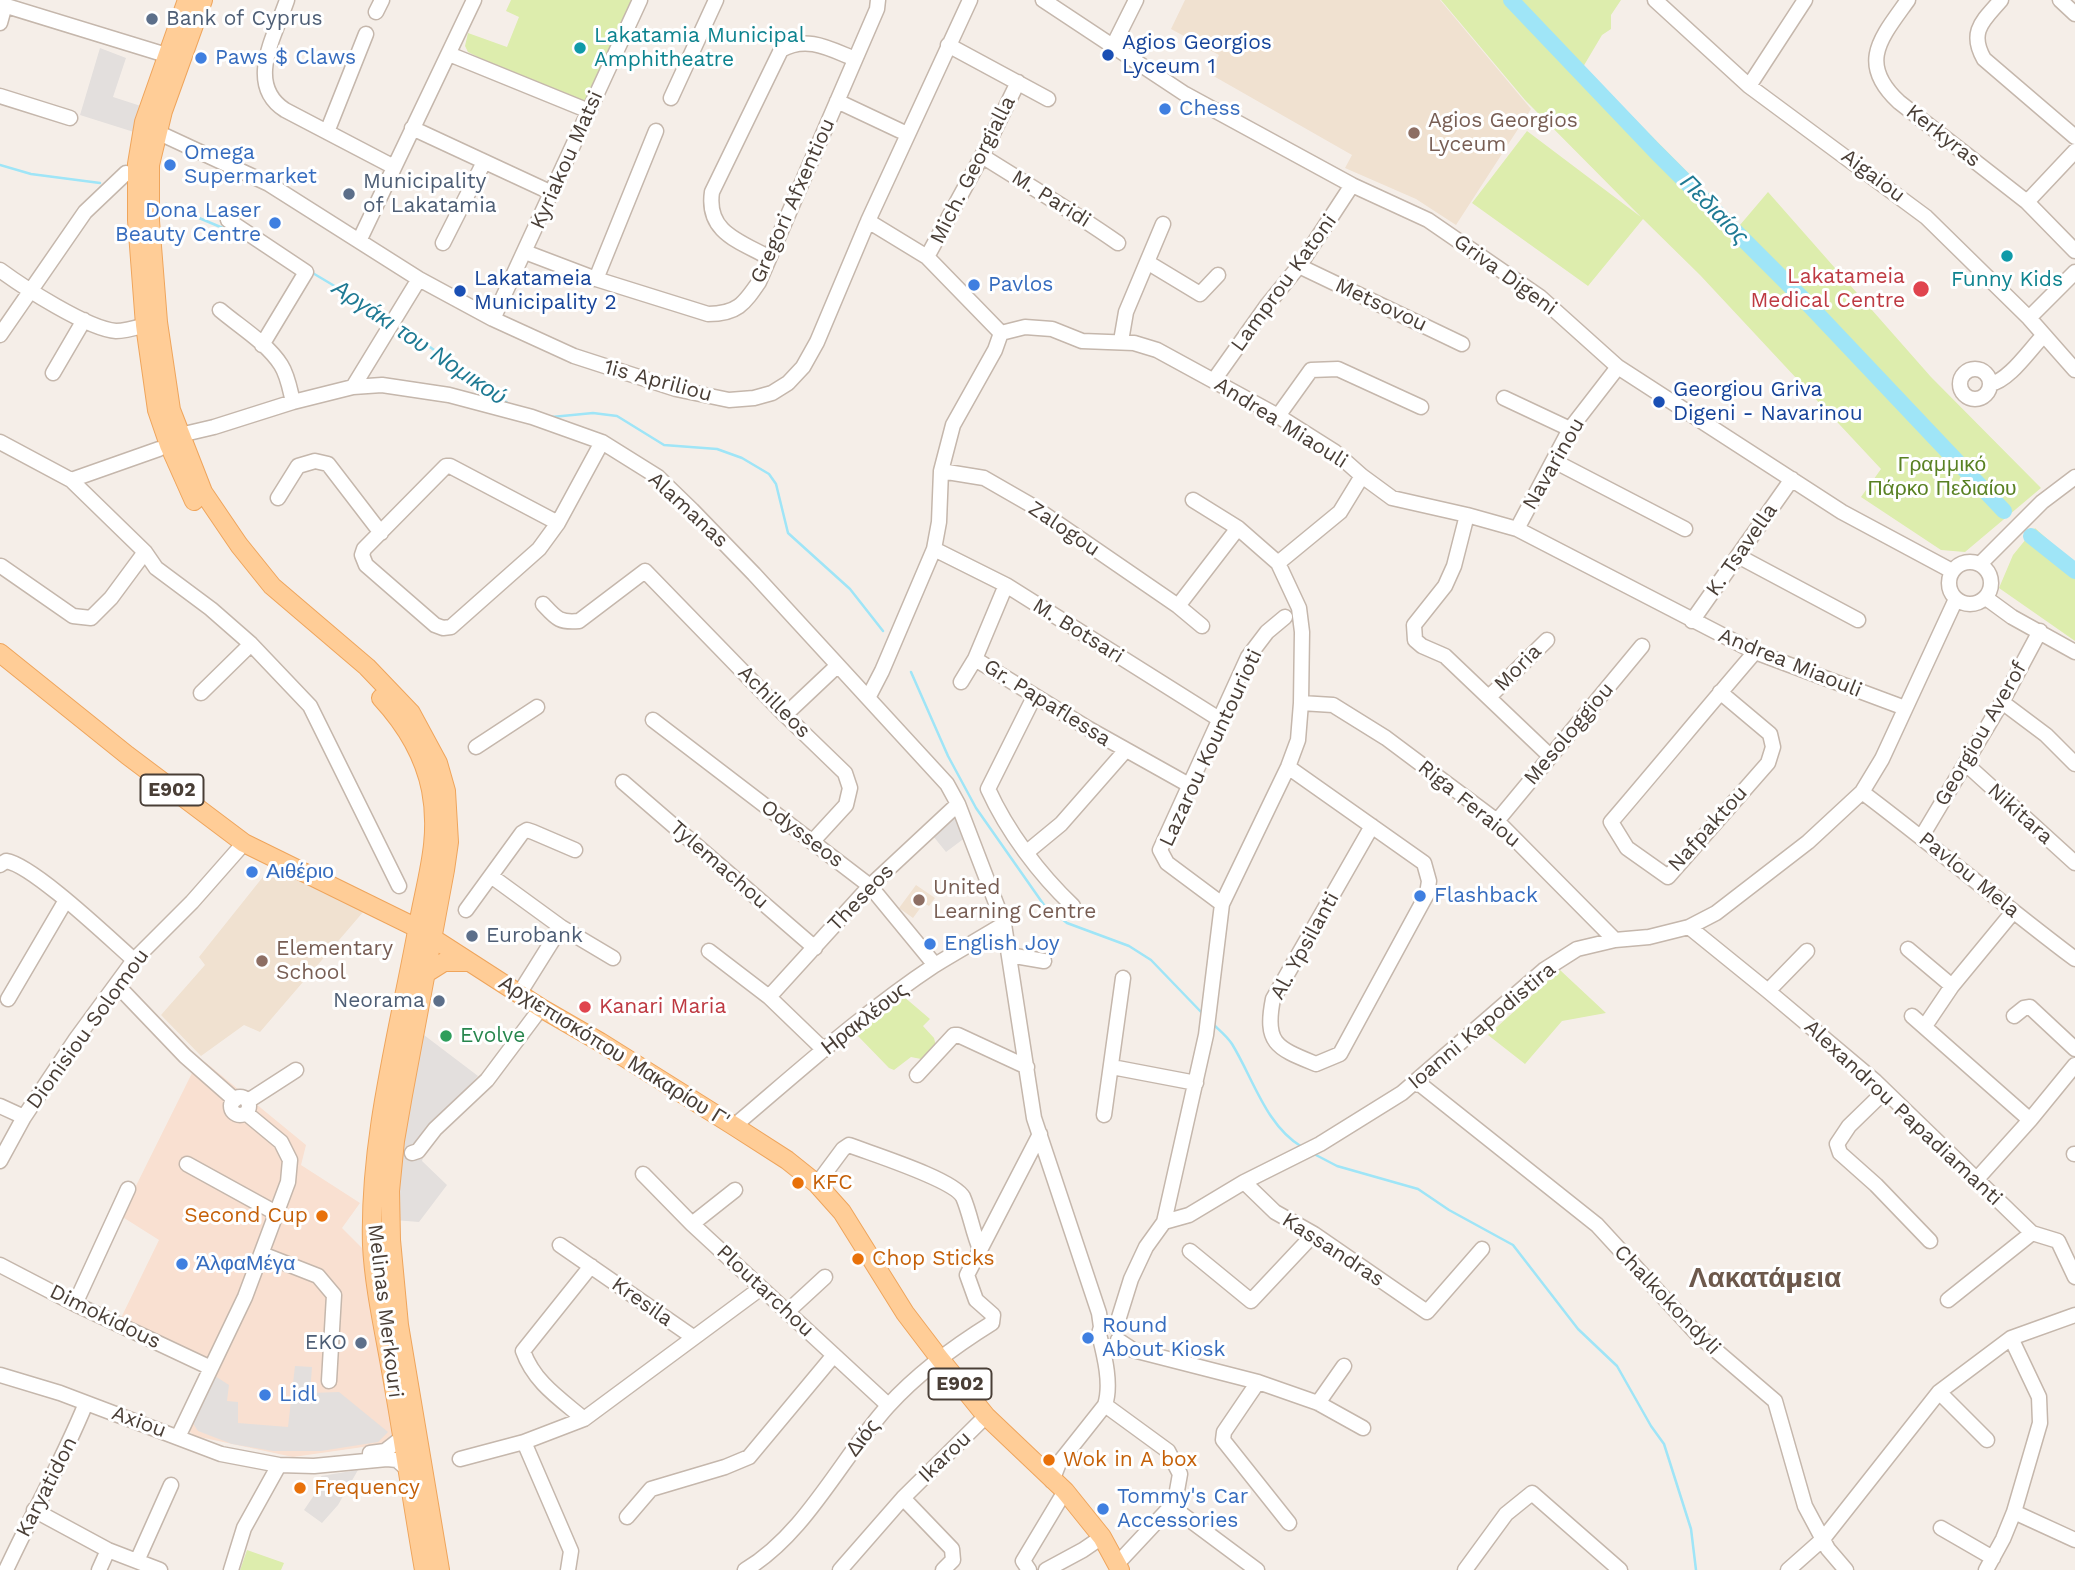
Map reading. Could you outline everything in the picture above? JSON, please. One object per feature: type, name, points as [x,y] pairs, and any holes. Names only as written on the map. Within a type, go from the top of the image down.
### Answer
[{"type":"main road","points":[[187,0],[150,165],[151,323],[157,410],[194,501],[230,552],[266,592],[358,672],[400,719],[407,731],[423,763],[431,790],[435,841],[425,895],[424,932]]},
{"type":"main road","points":[[151,323],[137,220],[137,164],[144,122],[173,57],[203,0]]},
{"type":"main road","points":[[169,443],[188,456],[203,492],[239,545],[272,586],[367,667],[411,713],[428,742],[438,763],[446,792],[449,842],[445,870],[424,932]]},
{"type":"main road","name":"Αρχιεπισκόπου Μακαρίου Γ'","points":[[0,653],[137,763],[244,843],[424,932],[541,1008],[734,1126],[787,1160],[817,1184],[842,1212],[905,1313],[940,1359],[986,1416],[1058,1486],[1102,1537],[1119,1567]]},
{"type":"main road","points":[[382,910],[404,909],[425,895]]},
{"type":"main road","name":"Melinas Merkouri","points":[[424,932],[425,974],[395,1141],[390,1191],[399,1325],[440,1570]]},
{"type":"main road","name":"Melinas Merkouri","points":[[424,932],[379,1138],[373,1192],[372,1248],[424,1570]]},
{"type":"main road","points":[[425,974],[444,962],[470,962]]},
{"type":"street","points":[[287,0],[267,58],[264,84],[267,93],[276,104],[394,167]]},
{"type":"street","points":[[360,239],[474,0]]},
{"type":"street","name":"Kyriakou Matsi","points":[[493,319],[640,0]]},
{"type":"street","points":[[671,99],[716,0]]},
{"type":"street","name":"Gregori Afxentiou","points":[[525,252],[596,279],[708,314],[723,314],[734,310],[746,301],[759,282],[877,9],[878,0]]},
{"type":"street","name":"1is Apriliou","points":[[157,132],[269,184],[360,239],[419,279],[493,319],[574,356],[676,389],[729,400],[754,398],[772,393],[788,383],[803,367],[817,342],[868,221],[970,0]]},
{"type":"street","points":[[1112,48],[1136,0]]},
{"type":"street","name":"Aigaiou","points":[[1655,0],[1749,86],[1926,217],[2029,318],[2075,370]]},
{"type":"street","points":[[1749,86],[1805,0]]},
{"type":"street","name":"Kerkyras","points":[[1908,0],[1880,40],[1877,50],[1876,68],[1883,85],[1899,102],[2028,202],[2075,251]]},
{"type":"street","points":[[2001,0],[1979,29],[1978,48],[1984,59],[2075,137]]},
{"type":"street","points":[[2060,0],[2075,15]]},
{"type":"street","name":"Griva Digeni","points":[[1047,1],[1112,48],[1185,94],[1352,185],[1437,226],[1540,297],[1618,367],[1842,512],[1952,571]]},
{"type":"street","points":[[0,23],[2,4],[173,57]]},
{"type":"street","points":[[327,132],[366,34]]},
{"type":"street","points":[[768,257],[726,235],[716,222],[710,206],[712,192],[781,50],[805,41],[855,59]]},
{"type":"street","points":[[948,45],[1048,99]]},
{"type":"street","points":[[449,54],[589,111]]},
{"type":"street","name":"Mich. Georgialla","points":[[927,257],[982,156],[1018,82]]},
{"type":"street","points":[[0,96],[70,118]]},
{"type":"street","points":[[837,101],[907,134]]},
{"type":"street","points":[[412,128],[552,193]]},
{"type":"street","points":[[596,279],[656,131]]},
{"type":"street","points":[[2028,202],[2075,151]]},
{"type":"street","name":"M. Paridi","points":[[982,156],[1065,206],[1118,243]]},
{"type":"street","points":[[443,243],[484,162]]},
{"type":"street","points":[[0,335],[85,212],[126,173]]},
{"type":"street","name":"Lamprou Katoni","points":[[1214,380],[1268,304],[1300,266],[1352,185]]},
{"type":"street","points":[[228,220],[306,272],[262,345]]},
{"type":"street","points":[[868,221],[927,257],[1001,334],[995,350],[953,425],[941,471],[939,522],[934,549],[868,698]]},
{"type":"street","points":[[1121,341],[1126,312],[1163,224]]},
{"type":"street","points":[[1147,262],[1200,294],[1219,275]]},
{"type":"street","name":"Metsovou","points":[[1300,266],[1462,344]]},
{"type":"street","points":[[0,270],[31,292],[84,320],[114,331],[151,323]]},
{"type":"street","points":[[2029,318],[2075,272]]},
{"type":"street","points":[[353,387],[419,279]]},
{"type":"street","points":[[220,310],[262,345],[281,365],[288,379],[293,402]]},
{"type":"street","points":[[53,373],[84,320]]},
{"type":"street","name":"Andrea Miaouli","points":[[1001,334],[1025,327],[1052,329],[1082,341],[1121,341],[1157,350],[1278,416],[1335,452],[1392,498],[1467,514],[1517,529],[1755,652],[1905,709]]},
{"type":"street","points":[[1990,384],[2006,377],[2044,335]]},
{"type":"street","name":"Navarinou","points":[[1517,529],[1570,429],[1618,367]]},
{"type":"street","points":[[1278,416],[1311,370],[1338,369],[1421,407]]},
{"type":"street","name":"Alamanas","points":[[71,480],[214,427],[293,402],[353,387],[382,385],[449,395],[533,417],[602,442],[658,477],[754,574],[947,784],[958,804],[1004,924],[1034,1118],[1099,1313],[1110,1335]]},
{"type":"street","points":[[1504,398],[1570,429]]},
{"type":"street","name":"Alamanas","points":[[188,456],[196,441],[214,427]]},
{"type":"street","points":[[0,442],[71,480],[145,552],[156,568],[211,609],[251,644],[310,706],[399,886]]},
{"type":"street","points":[[558,523],[446,466],[364,549],[362,555],[366,565],[435,625],[450,627],[539,549],[558,523],[602,442]]},
{"type":"street","points":[[278,498],[298,466],[315,461],[328,464],[382,533]]},
{"type":"street","points":[[1554,461],[1685,530]]},
{"type":"street","name":"Zalogou","points":[[941,471],[984,478],[1019,498],[1178,606],[1202,626]]},
{"type":"street","points":[[1278,563],[1340,512],[1362,476]]},
{"type":"street","points":[[1980,564],[2042,502],[2075,477]]},
{"type":"street","name":"K. Tsavella","points":[[1692,621],[1792,479]]},
{"type":"street","points":[[1029,1570],[1023,1561],[1058,1486],[1059,1463],[1105,1405],[1108,1395],[1110,1335],[1146,1247],[1164,1222],[1206,1035],[1222,904],[1288,767],[1298,740],[1302,632],[1299,608],[1278,563],[1238,528],[1194,500]]},
{"type":"street","points":[[1467,514],[1454,566],[1445,586],[1414,625],[1415,640],[1445,656],[1550,756]]},
{"type":"street","points":[[1178,606],[1238,528]]},
{"type":"street","name":"M. Botsari","points":[[934,549],[1006,585],[1219,719]]},
{"type":"street","points":[[1,566],[73,616],[91,618],[111,598],[145,552]]},
{"type":"street","points":[[1738,556],[1858,620]]},
{"type":"street","points":[[1966,562],[1980,564],[1989,572],[1992,581],[1986,598],[1968,605],[1956,599],[1949,587],[1952,571],[1966,562]]},
{"type":"street","name":"Achilleos","points":[[543,604],[556,618],[566,623],[579,621],[645,571],[845,773],[850,788],[846,805],[812,842]]},
{"type":"street","name":"Gr. Papaflessa","points":[[1006,585],[975,659],[1125,751],[1189,785]]},
{"type":"street","points":[[1986,598],[2012,617],[2075,652]]},
{"type":"street","name":"Ioanni Kapodistira","points":[[1164,1222],[1189,1215],[1244,1182],[1320,1144],[1402,1093],[1544,970],[1577,949],[1615,940],[1649,937],[1689,927],[1716,913],[1802,847],[1862,792],[1882,758],[1956,599]]},
{"type":"street","name":"Lazarou Kountourioti","points":[[1222,904],[1167,863],[1160,850],[1248,657],[1267,632],[1285,617]]},
{"type":"street","name":"Georgiou Averof","points":[[1922,836],[2002,702],[2040,631]]},
{"type":"street","name":"Moria","points":[[1489,696],[1547,640]]},
{"type":"street","points":[[201,693],[251,644]]},
{"type":"street","name":"Mesologgiou","points":[[1497,821],[1642,646]]},
{"type":"street","name":"Nafpaktou","points":[[1720,692],[1770,734],[1773,747],[1768,763],[1668,877],[1627,848],[1611,822],[1720,692],[1755,652]]},
{"type":"street","points":[[961,682],[975,659]]},
{"type":"street","points":[[785,715],[837,666]]},
{"type":"street","points":[[1034,697],[988,789],[998,812],[1027,852],[1055,889],[1073,906]]},
{"type":"street","points":[[2002,702],[2046,736],[2075,764]]},
{"type":"street","name":"Riga Feraiou","points":[[1301,703],[1333,705],[1385,738],[1497,821],[1615,940]]},
{"type":"street","points":[[477,747],[537,707]]},
{"type":"street","name":"Odysseos","points":[[653,720],[870,886],[935,965]]},
{"type":"street","points":[[1027,852],[1061,824],[1125,751]]},
{"type":"street","name":"Nikitara","points":[[1966,764],[2075,863]]},
{"type":"street","points":[[1288,767],[1372,826]]},
{"type":"street","name":"Tylemachou","points":[[623,782],[815,948]]},
{"type":"street","name":"Pavlou Mela","points":[[1862,792],[1922,836],[2012,912],[2075,959]]},
{"type":"street","name":"Theseos","points":[[769,997],[870,886],[958,804]]},
{"type":"street","name":"Al. Ypsilanti","points":[[1372,826],[1424,863],[1429,881],[1427,894],[1340,1054],[1316,1064],[1288,1052],[1272,1039],[1269,1021],[1273,999],[1372,826]]},
{"type":"street","points":[[466,910],[522,833],[527,830],[575,850]]},
{"type":"street","name":"Dionisiou Solomou","points":[[0,1161],[24,1117],[76,1039],[134,960],[192,902],[244,843]]},
{"type":"street","points":[[0,865],[5,861],[18,865],[66,900],[134,960]]},
{"type":"street","points":[[491,876],[561,927],[613,957]]},
{"type":"street","points":[[8,999],[66,900]]},
{"type":"street","points":[[1925,1026],[1952,986],[2012,912]]},
{"type":"street","name":"Ηρακλέους","points":[[734,1126],[824,1049],[935,965],[1004,924]]},
{"type":"street","points":[[519,994],[561,927]]},
{"type":"street","name":"Alexandrou Papadiamanti","points":[[1689,927],[1885,1091],[2032,1233],[2058,1241]]},
{"type":"street","points":[[1908,949],[1952,986]]},
{"type":"street","points":[[709,951],[769,997],[824,1049]]},
{"type":"street","points":[[1768,991],[1807,951]]},
{"type":"street","points":[[1009,955],[1044,961]]},
{"type":"street","points":[[1104,1115],[1123,978]]},
{"type":"street","points":[[117,985],[185,1056],[243,1105],[281,1142],[290,1160],[288,1182],[245,1297],[178,1437]]},
{"type":"street","points":[[2014,1016],[2030,1007],[2075,1049]]},
{"type":"street","points":[[412,1153],[418,1151],[435,1129],[486,1080],[541,1008]]},
{"type":"street","points":[[1912,1016],[2030,1120]]},
{"type":"street","points":[[916,1075],[954,1035],[1027,1067]]},
{"type":"street","points":[[1976,1180],[2075,1065]]},
{"type":"street","points":[[1112,1067],[1196,1083]]},
{"type":"street","points":[[243,1105],[296,1070]]},
{"type":"street","name":"Chalkokondyli","points":[[1416,1082],[1597,1225],[1699,1336],[1775,1401],[1805,1506],[1823,1539],[1846,1570]]},
{"type":"street","points":[[1885,1091],[1849,1126],[1837,1144],[1840,1153],[1876,1185],[1930,1241]]},
{"type":"street","points":[[0,1106],[24,1117]]},
{"type":"street","points":[[980,1249],[1040,1134]]},
{"type":"street","points":[[817,1184],[843,1149],[849,1145],[939,1180],[955,1187],[963,1197],[980,1249]]},
{"type":"street","points":[[187,1164],[276,1213]]},
{"type":"street","name":"Ploutarchou","points":[[643,1174],[692,1224],[888,1405]]},
{"type":"street","name":"Kassandras","points":[[1244,1182],[1275,1212],[1314,1234],[1427,1312],[1482,1249]]},
{"type":"street","points":[[75,1304],[128,1189]]},
{"type":"street","points":[[692,1224],[735,1190]]},
{"type":"street","points":[[1948,1300],[2032,1233]]},
{"type":"street","points":[[1190,1251],[1251,1301],[1314,1234]]},
{"type":"street","points":[[2075,1239],[2058,1241],[2075,1277]]},
{"type":"street","name":"Kresila","points":[[561,1245],[693,1337]]},
{"type":"street","name":"Διός","points":[[751,1568],[777,1546],[801,1518],[888,1405],[940,1359],[992,1323],[994,1319],[976,1300],[967,1275],[980,1249]]},
{"type":"street","points":[[262,1254],[318,1276],[334,1295],[328,1381]]},
{"type":"street","name":"Dimokidous","points":[[0,1265],[75,1304],[211,1368]]},
{"type":"street","name":"Kresila","points":[[584,1419],[548,1389],[529,1367],[523,1351],[591,1266]]},
{"type":"street","points":[[787,1311],[824,1277]]},
{"type":"street","points":[[460,1459],[524,1442],[584,1419],[761,1288]]},
{"type":"street","points":[[1788,1570],[1823,1539],[1939,1392],[2011,1338],[2075,1315]]},
{"type":"street","points":[[1110,1335],[1133,1350],[1258,1382],[1318,1402],[1363,1428]]},
{"type":"street","points":[[1941,1528],[1990,1564],[2014,1512],[2040,1423],[2039,1397],[2011,1338]]},
{"type":"street","points":[[627,1517],[651,1489],[749,1457],[834,1355]]},
{"type":"street","points":[[1318,1402],[1344,1366]]},
{"type":"street","name":"Axiou","points":[[0,1375],[86,1403],[220,1454],[279,1465],[314,1466],[387,1458],[397,1460],[407,1469]]},
{"type":"street","points":[[1258,1382],[1224,1432],[1223,1440],[1289,1523]]},
{"type":"street","points":[[1939,1392],[1987,1440]]},
{"type":"street","name":"Karyatidon","points":[[6,1570],[34,1510],[68,1450],[86,1403]]},
{"type":"street","points":[[1105,1405],[1168,1451],[1180,1475],[1175,1502],[1119,1567]]},
{"type":"street","name":"Ikarou","points":[[840,1570],[903,1498],[986,1416]]},
{"type":"street","name":"Axiou","points":[[279,1465],[385,1451],[403,1437]]},
{"type":"street","points":[[524,1442],[571,1551],[568,1570]]},
{"type":"street","points":[[231,1570],[244,1528],[279,1465]]},
{"type":"street","points":[[138,1561],[171,1485]]},
{"type":"street","points":[[1465,1570],[1506,1514],[1532,1493],[1620,1570]]},
{"type":"street","name":"Ikarou","points":[[903,1498],[952,1549],[953,1560],[943,1570]]},
{"type":"street","points":[[1171,1506],[1257,1570]]},
{"type":"street","points":[[34,1510],[108,1550],[160,1570]]},
{"type":"street","points":[[2014,1512],[2075,1540]]},
{"type":"street","points":[[1046,1570],[1102,1537]]},
{"type":"street","points":[[99,1570],[108,1550]]},
{"type":"shaded area","name":"Agios Georgios Lyceum","points":[[1185,0],[1440,0],[1531,109],[1456,225],[1416,199],[1345,168],[1352,155],[1210,74],[1219,55],[1171,29]]},
{"type":"shaded area","points":[[100,48],[126,58],[113,97],[144,107],[137,133],[80,115]]},
{"type":"shaded area","points":[[955,809],[966,837],[946,852],[929,831]]},
{"type":"shaded area","name":"Elementary School","points":[[274,863],[364,911],[260,1032],[244,1025],[201,1056],[161,1015],[205,965],[199,957]]},
{"type":"shaded area","name":"United Learning Centre","points":[[916,885],[935,898],[929,906],[924,903],[913,918],[899,908]]},
{"type":"shaded area","points":[[420,1032],[478,1076],[419,1143],[425,1151],[422,1161],[447,1185],[419,1222],[394,1220],[404,1123]]},
{"type":"shaded area","points":[[205,1062],[306,1145],[301,1165],[360,1203],[342,1228],[365,1251],[392,1434],[384,1444],[293,1457],[195,1436],[186,1429],[218,1365],[120,1320],[159,1240],[121,1216],[194,1069]]},
{"type":"shaded area","points":[[295,1366],[312,1367],[310,1393],[339,1392],[388,1432],[378,1442],[321,1451],[273,1451],[232,1444],[198,1431],[194,1425],[193,1417],[215,1376],[229,1385],[227,1401],[238,1402],[238,1423],[288,1427]]},
{"type":"shaded area","points":[[358,1470],[338,1505],[322,1523],[304,1510],[323,1482],[321,1476]]},
{"type":"green space","points":[[511,0],[631,0],[586,105],[535,86],[468,52],[465,46],[468,33],[507,47],[519,17],[506,11]]},
{"type":"green space","name":"Γραμμικό Πάρκο Πεδιαίου","points":[[1441,0],[1621,0],[1611,15],[1611,29],[1602,35],[1583,67],[1740,225],[1768,192],[1931,377],[2041,488],[1965,552],[1941,550],[1861,497],[1881,469],[1700,275],[1643,219],[1588,286],[1472,203],[1527,131],[1641,217],[1525,100]]},
{"type":"green space","name":"Γραμμικό Πάρκο Πεδιαίου","points":[[2035,528],[2075,564],[2075,641],[1999,588],[2013,555]]},
{"type":"green space","points":[[1560,970],[1606,1013],[1562,1021],[1525,1064],[1488,1035]]},
{"type":"green space","points":[[903,996],[930,1019],[923,1026],[934,1038],[937,1050],[924,1063],[921,1059],[911,1057],[894,1070],[856,1034]]},
{"type":"green space","points":[[247,1550],[284,1563],[281,1570],[240,1570]]},
{"type":"waterway","name":"Πεδιαίος","points":[[1511,0],[1655,151],[1809,305],[2004,511]]},
{"type":"waterway","name":"Αργάκι του Νομικού","points":[[0,165],[31,174],[100,183]]},
{"type":"waterway","name":"Αργάκι του Νομικού","points":[[166,204],[237,234]]},
{"type":"waterway","name":"Αργάκι του Νομικού","points":[[311,272],[390,319]]},
{"type":"waterway","name":"Αργάκι του Νομικού","points":[[398,324],[509,404]]},
{"type":"waterway","name":"Αργάκι του Νομικού","points":[[552,417],[593,413],[617,416],[664,445],[717,449],[742,458],[769,474],[776,484],[788,533],[850,589],[883,631]]},
{"type":"waterway","name":"Πεδιαίος","points":[[2031,536],[2075,571]]},
{"type":"waterway","name":"Αργάκι του Νομικού","points":[[911,672],[948,756],[976,808],[1044,905],[1067,923],[1129,946],[1151,960],[1203,1014]]},
{"type":"waterway","name":"Αργάκι του Νομικού","points":[[1213,1024],[1232,1044],[1261,1100],[1279,1127],[1302,1147]]},
{"type":"waterway","name":"Αργάκι του Νομικού","points":[[1314,1154],[1337,1166],[1418,1189],[1449,1210],[1513,1245],[1578,1329],[1617,1366],[1664,1444],[1691,1529],[1696,1570]]},
{"type":"place","name":"Bank of Cyprus","points":[[152,19]]},
{"type":"place","name":"Lakatamia Municipal Amphitheatre","points":[[580,48]]},
{"type":"place","name":"Agios Georgios Lyceum 1","points":[[1108,55]]},
{"type":"place","name":"Paws $ Claws","points":[[201,58]]},
{"type":"place","name":"Chess","points":[[1165,109]]},
{"type":"place","name":"Agios Georgios Lyceum","points":[[1414,133]]},
{"type":"place","name":"Omega Supermarket","points":[[170,165]]},
{"type":"place","name":"Municipality of Lakatamia","points":[[349,194]]},
{"type":"place","name":"Dona Laser Beauty Centre","points":[[275,223]]},
{"type":"place","name":"Funny Kids","points":[[2007,256]]},
{"type":"place","name":"Pavlos","points":[[974,285]]},
{"type":"place","name":"Lakatameia Medical Centre","points":[[1921,289]]},
{"type":"place","name":"Lakatameia Municipality 2","points":[[460,291]]},
{"type":"place","name":"Georgiou Griva Digeni - Navarinou","points":[[1659,402]]},
{"type":"place","name":"Αιθέριο","points":[[252,872]]},
{"type":"place","name":"Flashback","points":[[1420,896]]},
{"type":"place","name":"United Learning Centre","points":[[919,900]]},
{"type":"place","name":"Eurobank","points":[[472,936]]},
{"type":"place","name":"English Joy","points":[[930,944]]},
{"type":"place","name":"Elementary School","points":[[262,961]]},
{"type":"place","name":"Neorama","points":[[439,1001]]},
{"type":"place","name":"Kanari Maria","points":[[585,1007]]},
{"type":"place","name":"Evolve","points":[[446,1036]]},
{"type":"place","name":"KFC","points":[[798,1183]]},
{"type":"place","name":"Second Cup","points":[[322,1216]]},
{"type":"place","name":"Chop Sticks","points":[[858,1259]]},
{"type":"place","name":"ΆλφαΜέγα","points":[[182,1264]]},
{"type":"place","name":"Round About Kiosk","points":[[1088,1338]]},
{"type":"place","name":"EKO","points":[[361,1343]]},
{"type":"place","name":"Lidl","points":[[265,1395]]},
{"type":"place","name":"Wok in A box","points":[[1049,1460]]},
{"type":"place","name":"Frequency","points":[[300,1488]]},
{"type":"place","name":"Tommy's Car Accessories","points":[[1103,1509]]},
{"type":"district","name":"Λακατάμεια","points":[[1765,1279]]}]
